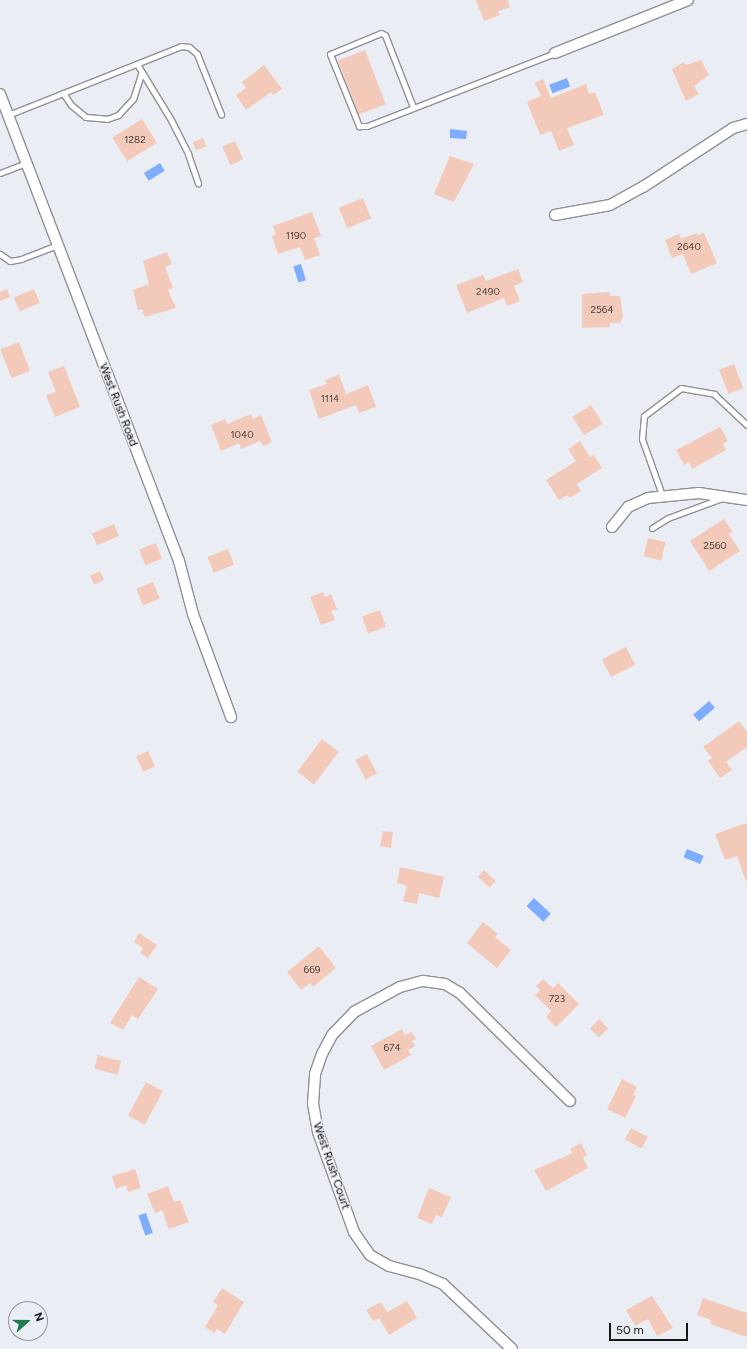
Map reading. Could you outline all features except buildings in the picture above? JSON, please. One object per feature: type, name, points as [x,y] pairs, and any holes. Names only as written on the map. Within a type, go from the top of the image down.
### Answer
[{"type":"street","points":[[555,53],[688,0]]},
{"type":"street","name":"West Rush Road","points":[[0,94],[179,561],[193,614],[231,717]]},
{"type":"street","points":[[555,215],[610,205],[643,187],[733,128],[747,124]]},
{"type":"street","points":[[612,527],[628,507],[636,502],[662,495],[699,493],[747,500]]},
{"type":"street","name":"West Rush Court","points":[[512,1349],[443,1284],[419,1274],[389,1266],[370,1255],[354,1232],[318,1132],[313,1104],[315,1074],[322,1054],[332,1035],[354,1012],[400,986],[423,981],[445,984],[460,993],[570,1101]]},
{"type":"lane","points":[[413,107],[385,36],[381,33],[330,54],[359,126],[367,126],[555,53]]},
{"type":"lane","points":[[8,115],[181,46],[189,47],[197,54],[221,114]]},
{"type":"lane","points":[[137,64],[188,154],[198,183]]},
{"type":"lane","points":[[63,93],[71,105],[86,118],[107,119],[118,114],[133,99],[142,72]]},
{"type":"lane","points":[[0,173],[26,163]]},
{"type":"lane","points":[[0,254],[10,261],[21,259],[58,245]]},
{"type":"lane","points":[[662,495],[642,439],[644,416],[681,388],[714,394],[747,425]]},
{"type":"lane","points":[[652,528],[668,518],[710,504],[725,496]]},
{"type":"water","points":[[567,78],[570,86],[552,93],[549,85]]},
{"type":"water","points":[[450,129],[467,131],[466,139],[450,138]]},
{"type":"water","points":[[160,163],[165,171],[149,181],[144,173]]},
{"type":"water","points":[[301,264],[306,280],[298,283],[293,266]]},
{"type":"water","points":[[709,701],[715,708],[699,722],[693,715]]},
{"type":"water","points":[[687,849],[704,856],[700,864],[684,857]]},
{"type":"water","points":[[534,898],[551,914],[543,922],[526,906]]},
{"type":"water","points":[[146,1213],[153,1233],[145,1235],[138,1216]]}]
